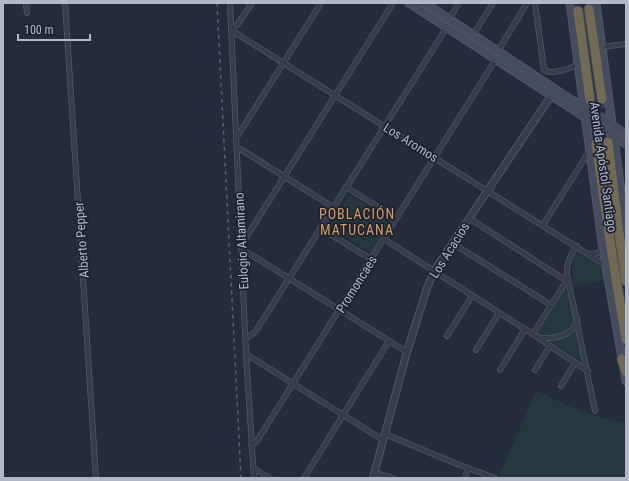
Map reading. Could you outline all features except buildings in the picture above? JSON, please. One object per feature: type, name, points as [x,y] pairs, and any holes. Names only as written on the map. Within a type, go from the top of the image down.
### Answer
[{"type":"highway","points":[[592,6],[602,99]]},
{"type":"highway","points":[[578,11],[590,100]]},
{"type":"highway","points":[[611,139],[618,226],[626,281]]},
{"type":"highway","points":[[593,147],[626,339]]},
{"type":"highway","points":[[622,359],[626,372]]},
{"type":"main road","points":[[409,3],[496,59],[554,92],[567,97],[626,134]]},
{"type":"main road","points":[[425,3],[498,51],[554,92],[611,139],[626,144]]},
{"type":"main road","name":"Avenida Apóstol Santiago","points":[[570,3],[585,118],[593,147],[605,264],[626,380]]},
{"type":"main road","name":"Avenida Apóstol Santiago","points":[[592,6],[602,47],[613,126],[611,139],[625,205],[626,229]]},
{"type":"main road","points":[[567,97],[576,94],[581,87]]},
{"type":"main road","points":[[620,181],[626,186]]},
{"type":"street","points":[[26,3],[27,13]]},
{"type":"street","name":"Alberto Pepper","points":[[65,3],[96,478]]},
{"type":"street","name":"Eulogio Altamirano","points":[[230,3],[246,354],[254,478]]},
{"type":"street","points":[[231,30],[237,25],[252,3]]},
{"type":"street","points":[[236,138],[322,3]]},
{"type":"street","points":[[393,3],[284,176],[242,247],[288,278],[407,352]]},
{"type":"street","points":[[449,19],[459,3]]},
{"type":"street","points":[[474,35],[493,3]]},
{"type":"street","points":[[498,51],[527,3]]},
{"type":"street","points":[[534,3],[545,72],[569,69],[578,63]]},
{"type":"street","points":[[246,339],[254,333],[447,27]]},
{"type":"street","name":"Los Aromos","points":[[231,30],[605,264]]},
{"type":"street","points":[[602,47],[626,44]]},
{"type":"street","name":"Promoncaes","points":[[251,445],[257,441],[496,59]]},
{"type":"street","name":"Los Acacios","points":[[374,476],[407,352],[427,288],[434,271],[554,92]]},
{"type":"street","points":[[237,147],[334,207]]},
{"type":"street","points":[[543,225],[593,147]]},
{"type":"street","points":[[346,187],[396,218]]},
{"type":"street","points":[[469,218],[562,278],[568,279]]},
{"type":"street","points":[[320,228],[371,259]]},
{"type":"street","points":[[384,239],[588,371]]},
{"type":"street","points":[[452,243],[551,305]]},
{"type":"street","points":[[576,246],[568,262],[567,271],[596,411]]},
{"type":"street","points":[[589,254],[598,253],[603,249]]},
{"type":"street","points":[[533,334],[568,279]]},
{"type":"street","points":[[447,336],[472,296]]},
{"type":"street","points":[[476,350],[499,313]]},
{"type":"street","points":[[539,338],[569,333],[575,326],[577,318]]},
{"type":"street","points":[[500,370],[525,330]]},
{"type":"street","points":[[304,478],[389,341]]},
{"type":"street","points":[[535,370],[550,346]]},
{"type":"street","points":[[246,354],[384,437],[495,478]]},
{"type":"street","points":[[561,386],[576,363]]},
{"type":"street","points":[[253,468],[270,478]]},
{"type":"street","points":[[465,478],[468,468]]},
{"type":"street","points":[[374,476],[393,478]]},
{"type":"green space","points":[[349,195],[391,219],[371,253],[329,227]]},
{"type":"green space","points":[[577,252],[602,267],[604,280],[574,286],[572,269],[573,261]]},
{"type":"green space","points":[[566,285],[583,362],[537,334]]},
{"type":"green space","points":[[536,391],[583,412],[626,424],[626,478],[504,478],[499,476]]},
{"type":"tunnel","points":[[602,99],[608,142]]},
{"type":"tunnel","points":[[590,100],[596,144]]},
{"type":"railway","points":[[217,3],[241,478]]},
{"type":"district","name":"POBLACIÓN MATUCANA","points":[[357,222]]}]
